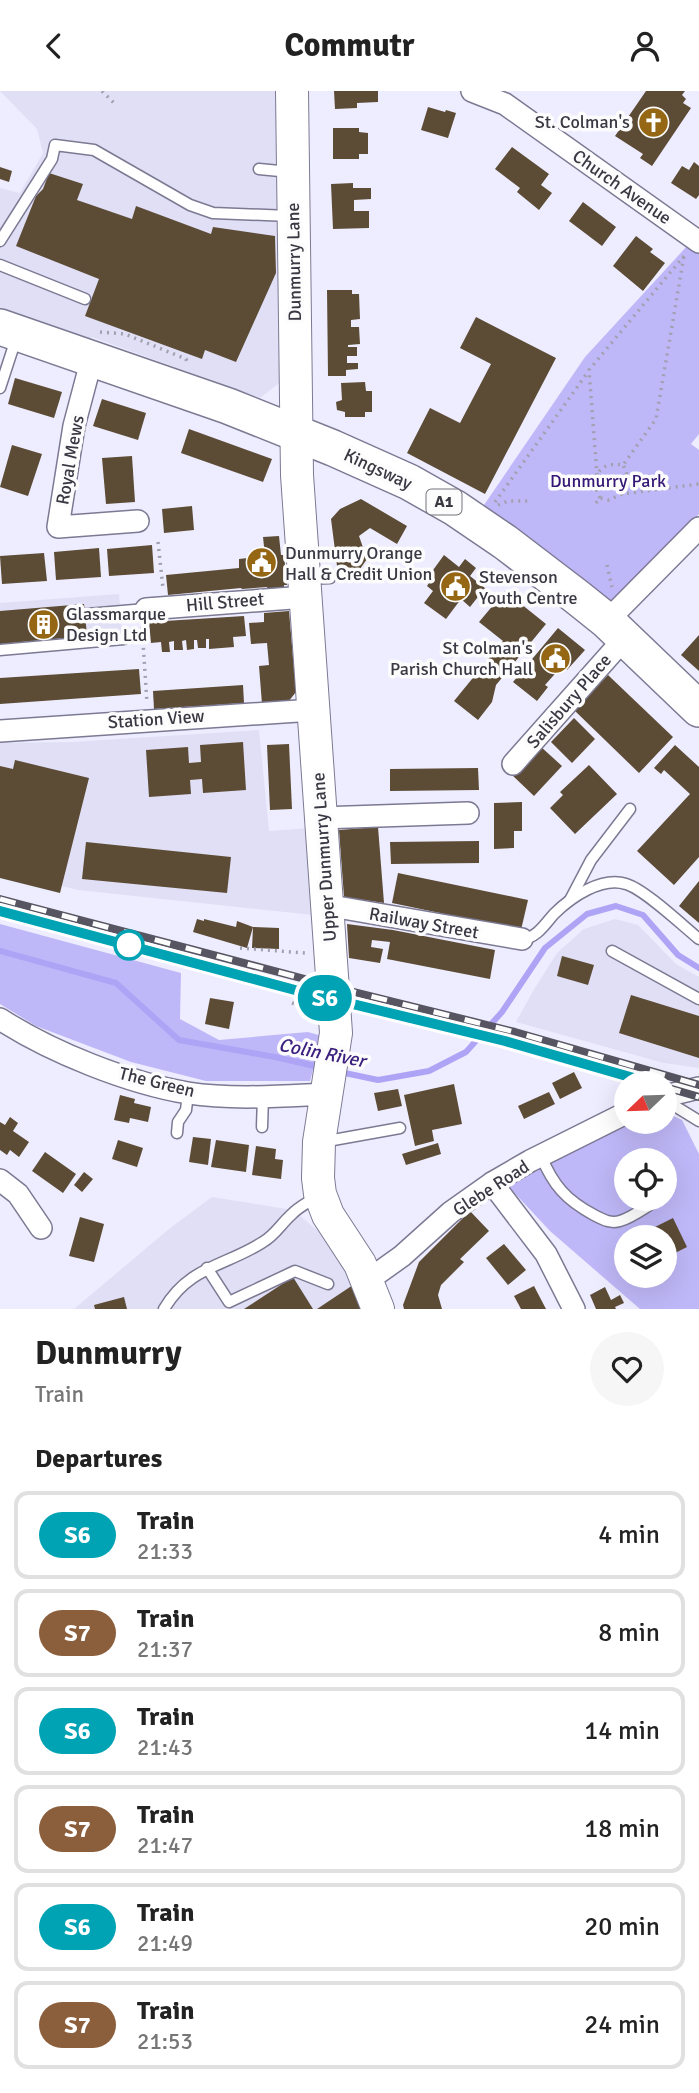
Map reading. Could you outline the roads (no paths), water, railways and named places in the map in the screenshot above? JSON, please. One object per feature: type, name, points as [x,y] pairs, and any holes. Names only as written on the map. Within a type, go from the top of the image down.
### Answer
[{"type":"main road","name":"Kingsway","points":[[9,330],[228,406],[296,432],[409,482],[505,542],[615,630],[699,709]]},
{"type":"street","name":"Dunmurry Lane","points":[[292,91],[296,432]]},
{"type":"street","name":"Church Avenue","points":[[472,91],[505,104],[699,242]]},
{"type":"street","name":"Royal Mews","points":[[92,358],[74,426],[58,527],[138,521]]},
{"type":"street","name":"Upper Dunmurry Lane","points":[[296,432],[313,585],[313,710],[335,1007],[335,1048],[319,1142],[318,1178],[320,1194],[328,1215],[360,1264],[373,1295]]},
{"type":"street","points":[[615,630],[699,528]]},
{"type":"street","name":"Hill Street","points":[[150,609],[313,585]]},
{"type":"street","name":"Salisbury Place","points":[[513,764],[615,630]]},
{"type":"street","name":"Station View","points":[[0,731],[313,710]]},
{"type":"street","points":[[320,818],[468,813]]},
{"type":"street","name":"Railway Street","points":[[327,908],[337,907],[522,939]]},
{"type":"street","name":"The Green","points":[[0,1019],[55,1049],[144,1082],[188,1093],[263,1097],[328,1090]]},
{"type":"street","points":[[677,1094],[699,1088]]},
{"type":"street","name":"Glebe Road","points":[[373,1295],[402,1256],[451,1212],[492,1183],[614,1119]]},
{"type":"street","points":[[0,1180],[18,1193],[41,1228]]},
{"type":"street","points":[[492,1183],[546,1254],[574,1309]]},
{"type":"lane","points":[[0,241],[52,159],[55,145],[94,150],[190,205],[213,213],[293,216]]},
{"type":"lane","points":[[259,169],[293,171]]},
{"type":"lane","points":[[0,265],[85,299]]},
{"type":"lane","points":[[0,388],[9,330]]},
{"type":"lane","points":[[87,614],[150,609]]},
{"type":"lane","points":[[0,650],[124,639]]},
{"type":"lane","points":[[569,903],[591,860],[631,809]]},
{"type":"lane","points":[[522,939],[536,934],[558,911],[592,888],[610,883],[624,883],[637,889],[699,939]]},
{"type":"lane","points":[[612,951],[699,999]]},
{"type":"lane","points":[[177,1133],[178,1122],[186,1110],[188,1093]]},
{"type":"lane","points":[[261,1127],[263,1097]]},
{"type":"lane","points":[[677,1106],[699,1121]]},
{"type":"lane","points":[[319,1142],[400,1128]]},
{"type":"lane","points":[[541,1156],[560,1189],[573,1203],[607,1222],[619,1222],[639,1211]]},
{"type":"lane","points":[[164,1309],[179,1288],[207,1268],[263,1242],[292,1214],[320,1194]]},
{"type":"lane","points":[[207,1268],[229,1302],[296,1271],[328,1284]]},
{"type":"waterway","name":"Colin River","points":[[340,1072],[378,1080],[429,1071],[466,1052],[502,1012],[545,948],[587,914],[616,906],[643,915],[678,955],[699,968]]},
{"type":"waterway","name":"Colin River","points":[[0,951],[116,983],[179,1040],[323,1068]]},
{"type":"railway","points":[[0,899],[515,1032],[699,1085]]},
{"type":"railway","points":[[0,911],[295,990],[505,1041],[614,1072]]},
{"type":"railway","points":[[677,1091],[699,1097]]},
{"type":"train","name":"S6","points":[[0,911],[295,990],[505,1041],[614,1072]]},
{"type":"place","name":"St. Colman's","points":[[653,122]]},
{"type":"place","name":"Dunmurry Orange Hall & Credit Union","points":[[262,563]]},
{"type":"place","name":"Stevenson Youth Centre","points":[[456,587]]},
{"type":"place","name":"Glassmarque Design Ltd","points":[[43,624]]},
{"type":"place","name":"St Colman's Parish Church Hall","points":[[556,658]]},
{"type":"park label","name":"Dunmurry Park","points":[[608,481]]}]
